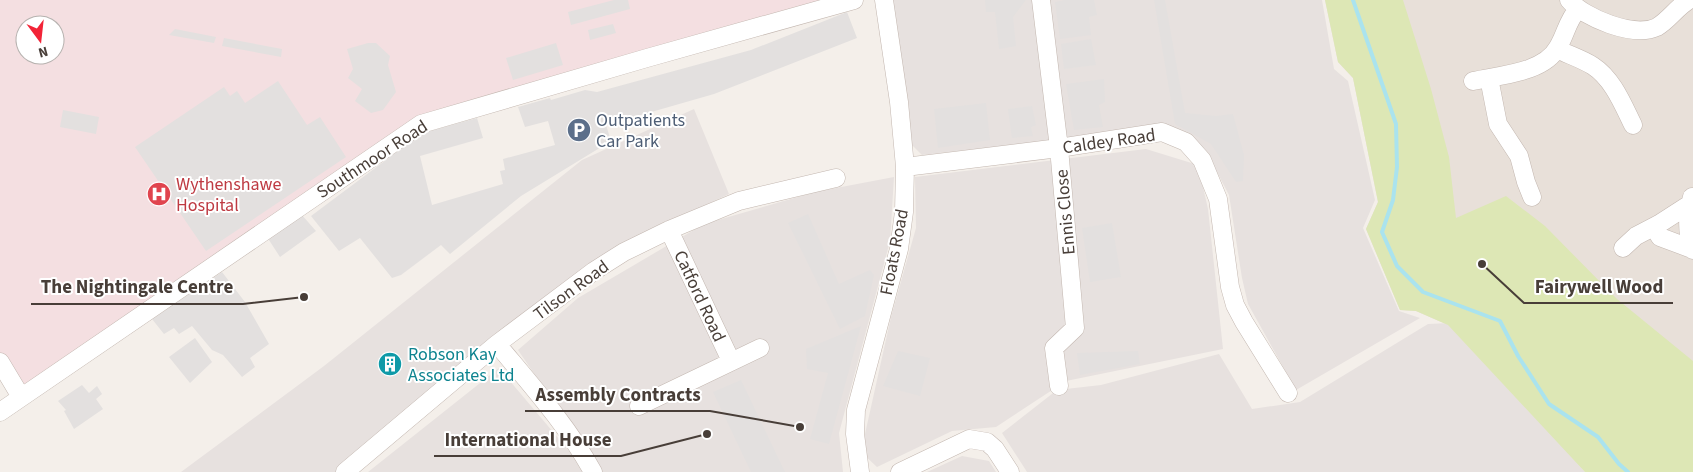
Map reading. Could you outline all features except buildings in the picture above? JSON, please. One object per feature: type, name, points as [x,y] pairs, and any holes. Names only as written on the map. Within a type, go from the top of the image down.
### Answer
[{"type":"street","name":"Southmoor Road","points":[[0,412],[421,124],[854,0]]},
{"type":"street","name":"Floats Road","points":[[860,472],[855,434],[856,410],[898,249],[904,212],[905,167],[899,102],[884,0]]},
{"type":"street","name":"Ennis Close","points":[[1041,0],[1059,148],[1075,328],[1054,348],[1059,386]]},
{"type":"street","points":[[1524,189],[1516,152],[1498,124],[1481,79],[1536,66],[1549,59],[1557,49],[1570,18],[1573,5],[1597,20],[1625,28],[1645,30],[1654,28],[1662,23],[1689,0]]},
{"type":"street","points":[[1557,49],[1588,63],[1598,70],[1628,101],[1633,125]]},
{"type":"street","name":"Caldey Road","points":[[905,167],[1059,148],[1162,132],[1186,142],[1202,160],[1218,199],[1230,287],[1235,305],[1288,393]]},
{"type":"street","name":"Tilson Road","points":[[345,472],[497,344],[594,271],[624,252],[669,230],[739,201],[836,178]]},
{"type":"street","points":[[1623,248],[1632,238],[1654,227],[1691,198]]},
{"type":"street","points":[[1691,198],[1688,229],[1693,250]]},
{"type":"street","points":[[1654,227],[1660,237],[1693,250]]},
{"type":"street","name":"Catford Road","points":[[669,230],[731,362]]},
{"type":"street","points":[[497,344],[577,444],[593,472]]},
{"type":"street","name":"Catford Road","points":[[639,406],[760,348]]},
{"type":"street","points":[[0,362],[21,397]]},
{"type":"street","points":[[900,472],[963,440],[969,439],[987,442],[995,449],[1010,472]]},
{"type":"shaded area","name":"Wythenshawe Hospital","points":[[0,0],[854,0],[447,115],[21,397],[0,362]]},
{"type":"shaded area","points":[[614,0],[628,0],[630,9],[571,25],[568,12]]},
{"type":"shaded area","points":[[891,0],[1322,0],[1334,69],[1348,81],[1375,200],[1363,228],[1399,311],[1420,318],[1296,390],[1248,304],[1229,195],[1205,149],[1194,140],[1081,137],[922,155],[912,145]]},
{"type":"shaded area","points":[[985,0],[1026,0],[1013,17],[1016,46],[999,49],[995,12],[986,12]]},
{"type":"shaded area","points":[[1094,0],[1097,15],[1089,17],[1091,35],[1060,39],[1055,2]]},
{"type":"shaded area","points":[[1154,0],[1165,0],[1185,113],[1216,116],[1233,114],[1244,155],[1243,181],[1236,182],[1211,144],[1175,124]]},
{"type":"shaded area","points":[[1325,0],[1693,0],[1693,472],[1585,472],[1448,325],[1416,311],[1400,310],[1366,229],[1378,202],[1353,78],[1338,62]]},
{"type":"shaded area","name":"Outpatients Car Park","points":[[847,12],[857,38],[714,94],[606,125],[611,141],[521,196],[450,254],[441,245],[401,275],[392,278],[360,238],[339,251],[311,216],[422,133],[477,118],[483,138],[420,156],[432,205],[503,184],[500,171],[505,170],[503,159],[555,145],[548,121],[525,127],[518,107],[585,90],[597,92],[751,50]]},
{"type":"shaded area","points":[[613,24],[616,33],[590,40],[588,30]]},
{"type":"shaded area","points":[[175,29],[216,37],[214,43],[169,35]]},
{"type":"shaded area","points":[[224,38],[282,49],[281,57],[222,46]]},
{"type":"shaded area","points":[[1091,39],[1096,65],[1064,69],[1061,44]]},
{"type":"shaded area","points":[[368,43],[376,43],[390,56],[388,65],[396,92],[383,110],[371,113],[355,101],[362,89],[348,78],[353,69],[347,49]]},
{"type":"shaded area","points":[[556,43],[563,65],[513,80],[506,58]]},
{"type":"shaded area","points":[[1104,79],[1105,102],[1099,105],[1103,127],[1074,130],[1066,84]]},
{"type":"shaded area","points":[[278,81],[307,125],[320,117],[346,157],[206,251],[135,147],[224,87],[230,96],[237,91],[245,103]]},
{"type":"shaded area","points":[[986,103],[990,140],[938,148],[934,109]]},
{"type":"shaded area","points":[[1032,106],[1036,125],[1031,127],[1033,136],[1012,138],[1008,109]]},
{"type":"shaded area","points":[[694,109],[729,194],[631,240],[493,339],[336,472],[181,472],[324,366],[582,160]]},
{"type":"shaded area","points":[[63,110],[99,117],[96,134],[60,127]]},
{"type":"shaded area","points":[[1146,149],[1198,165],[1208,209],[1223,349],[1066,381],[996,427],[952,431],[877,467],[861,452],[891,317],[916,228],[915,177]]},
{"type":"shaded area","points":[[894,177],[890,241],[839,433],[843,472],[601,472],[518,350],[578,298],[704,224],[815,192]]},
{"type":"shaded area","points":[[301,214],[316,231],[280,257],[267,237]]},
{"type":"shaded area","points":[[808,214],[839,284],[870,270],[874,275],[865,316],[840,329],[788,223]]},
{"type":"shaded area","points":[[1112,223],[1121,277],[1090,282],[1082,228]]},
{"type":"shaded area","points":[[222,272],[245,302],[269,344],[250,358],[255,367],[242,377],[223,355],[212,350],[192,326],[179,334],[174,328],[164,334],[152,319]]},
{"type":"shaded area","points":[[1450,323],[1585,472],[1027,472],[1002,433],[1057,390],[1101,385],[1219,354],[1252,409],[1300,402],[1428,324]]},
{"type":"shaded area","points":[[861,326],[829,444],[810,439],[828,373],[807,369],[806,349]]},
{"type":"shaded area","points":[[195,338],[212,362],[190,383],[169,357]]},
{"type":"shaded area","points":[[898,351],[930,358],[920,396],[883,386]]},
{"type":"shaded area","points":[[1138,351],[1140,364],[1080,375],[1077,353]]},
{"type":"shaded area","points":[[499,368],[581,465],[584,472],[368,472]]},
{"type":"shaded area","points":[[741,380],[785,472],[751,472],[713,392]]},
{"type":"shaded area","points":[[82,385],[89,393],[97,386],[102,394],[96,399],[103,409],[74,429],[64,411],[66,410],[58,401]]},
{"type":"shaded area","points":[[962,456],[989,461],[996,472],[927,472]]},
{"type":"green space","points":[[1325,0],[1403,0],[1431,89],[1449,157],[1456,218],[1506,196],[1545,226],[1617,299],[1693,361],[1693,472],[1585,472],[1448,325],[1416,311],[1400,310],[1366,229],[1378,202],[1353,78],[1338,62]]},
{"type":"waterway","points":[[1353,0],[1396,124],[1397,167],[1393,200],[1382,232],[1397,266],[1423,292],[1500,321],[1518,356],[1549,404],[1598,437],[1619,464],[1628,472]]},
{"type":"place","name":"Outpatients Car Park","points":[[579,130]]},
{"type":"place","name":"Wythenshawe Hospital","points":[[159,194]]},
{"type":"place","name":"Fairywell Wood","points":[[1482,264]]},
{"type":"place","name":"The Nightingale Centre","points":[[304,297]]},
{"type":"place","name":"Robson Kay Associates Ltd","points":[[390,364]]},
{"type":"place","name":"Assembly Contracts","points":[[800,427]]},
{"type":"place","name":"International House","points":[[707,434]]}]
